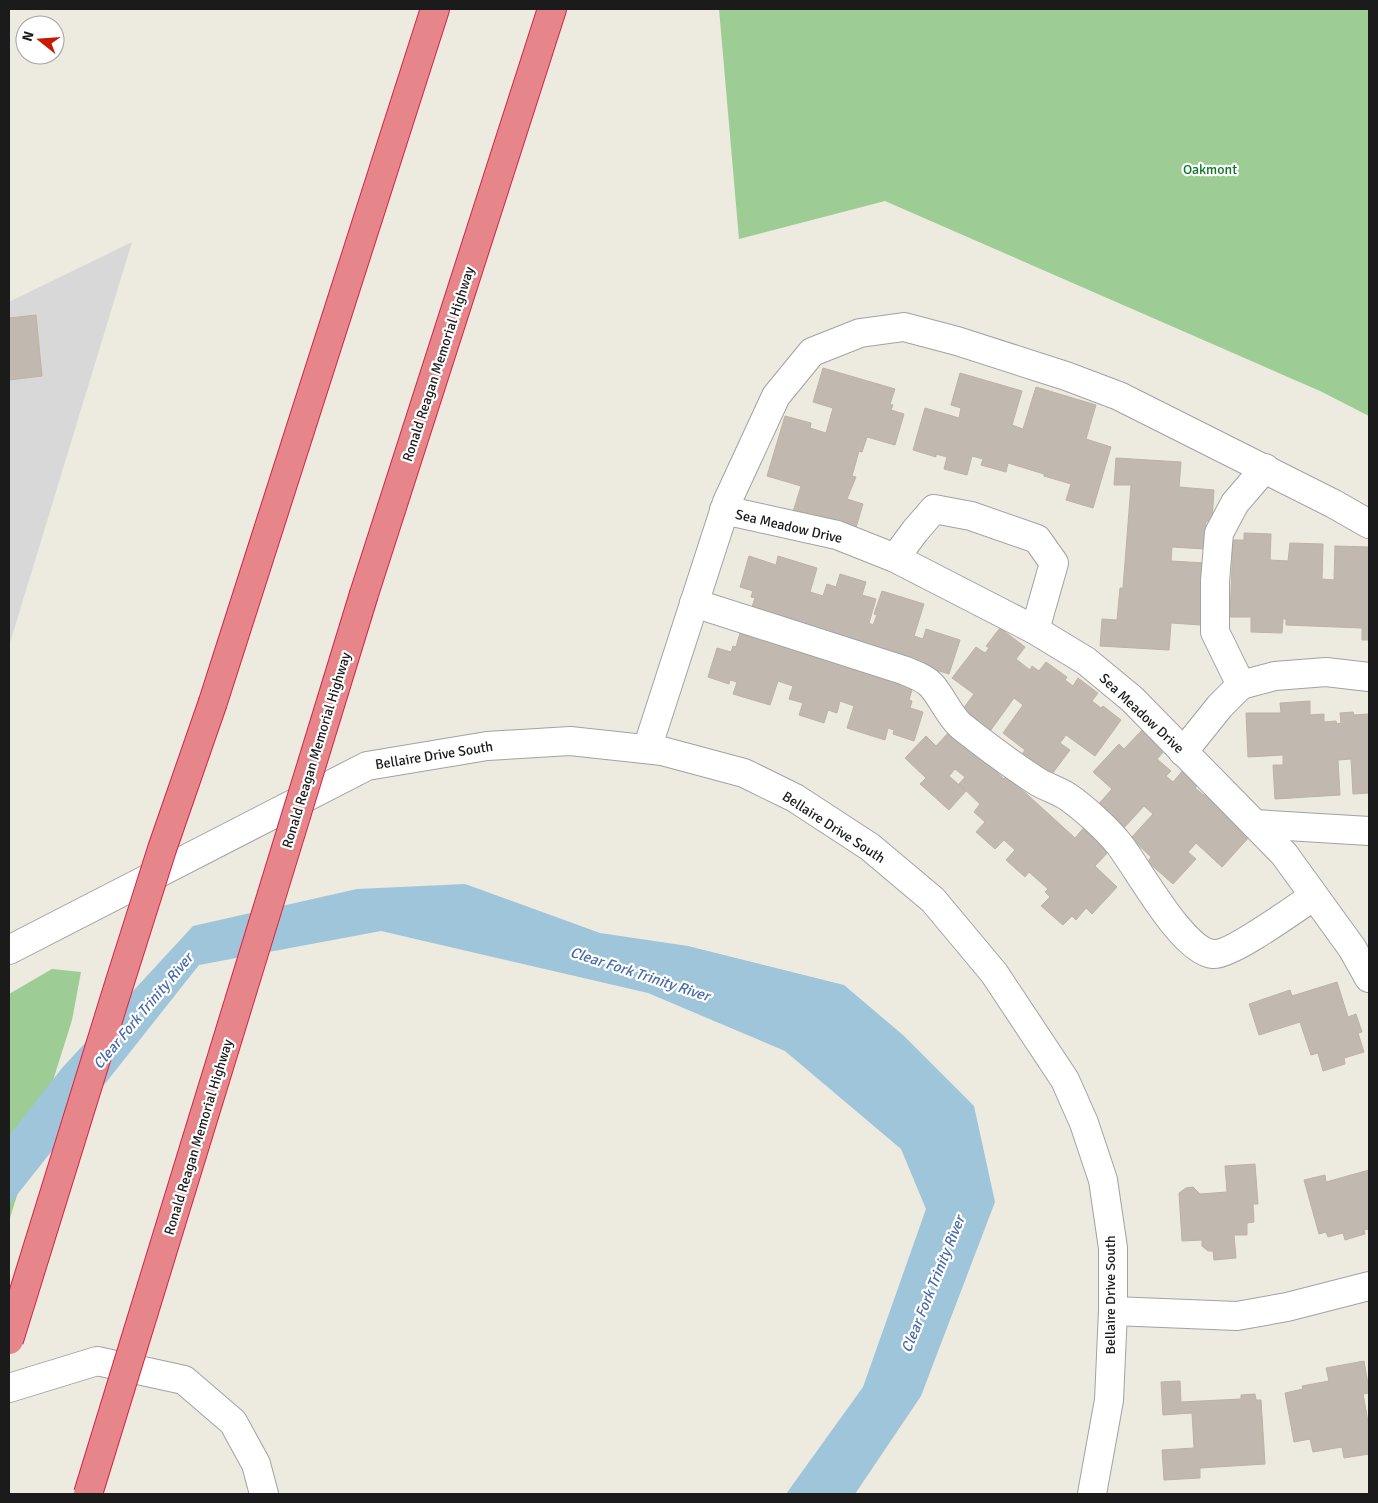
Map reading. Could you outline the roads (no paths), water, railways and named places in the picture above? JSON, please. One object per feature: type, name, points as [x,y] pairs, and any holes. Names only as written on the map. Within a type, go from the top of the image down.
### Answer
[{"type":"highway","points":[[9,1340],[116,991],[162,849],[213,702],[435,9]]},
{"type":"highway","name":"Ronald Reagan Memorial Highway","points":[[88,1494],[364,594],[552,9]]},
{"type":"street","points":[[647,749],[724,510],[776,396],[812,352],[860,333],[904,326],[1066,376],[1119,396],[1264,468],[1369,524]]},
{"type":"street","points":[[1241,685],[1215,632],[1215,581],[1219,533],[1235,503],[1264,468]]},
{"type":"street","points":[[895,558],[915,530],[934,509],[971,516],[1037,539],[1054,563],[1035,630]]},
{"type":"street","name":"Sea Meadow Drive","points":[[724,510],[837,535],[895,558],[1035,630],[1086,661],[1132,699],[1284,854],[1352,948],[1369,978]]},
{"type":"street","points":[[694,603],[920,676],[931,685],[955,721],[962,727],[998,756],[1038,782],[1068,797],[1102,826],[1119,844],[1155,897],[1189,941],[1200,950],[1211,954],[1220,954],[1227,951],[1314,896]]},
{"type":"street","points":[[1183,752],[1220,706],[1241,685],[1275,676],[1326,672],[1369,677]]},
{"type":"street","name":"Bellaire Drive South","points":[[9,950],[367,766],[487,746],[570,741],[662,751],[744,773],[796,798],[870,848],[933,900],[994,972],[1065,1080],[1084,1123],[1103,1180],[1113,1248],[1113,1311],[1109,1400],[1092,1494]]},
{"type":"street","points":[[1255,824],[1369,831]]},
{"type":"street","points":[[1113,1311],[1236,1316],[1287,1307],[1369,1286]]},
{"type":"street","points":[[9,1388],[97,1361],[184,1380],[233,1422],[256,1464],[264,1494]]},
{"type":"water","name":"Clear Fork Trinity River","points":[[465,884],[600,933],[688,946],[844,985],[903,1035],[974,1106],[995,1202],[921,1396],[855,1494],[786,1494],[863,1387],[926,1209],[901,1149],[785,1051],[648,993],[381,931],[199,965],[9,1205],[9,1136],[62,1068],[193,926],[357,889]]},
{"type":"park label","name":"Oakmont","points":[[1210,169]]}]
